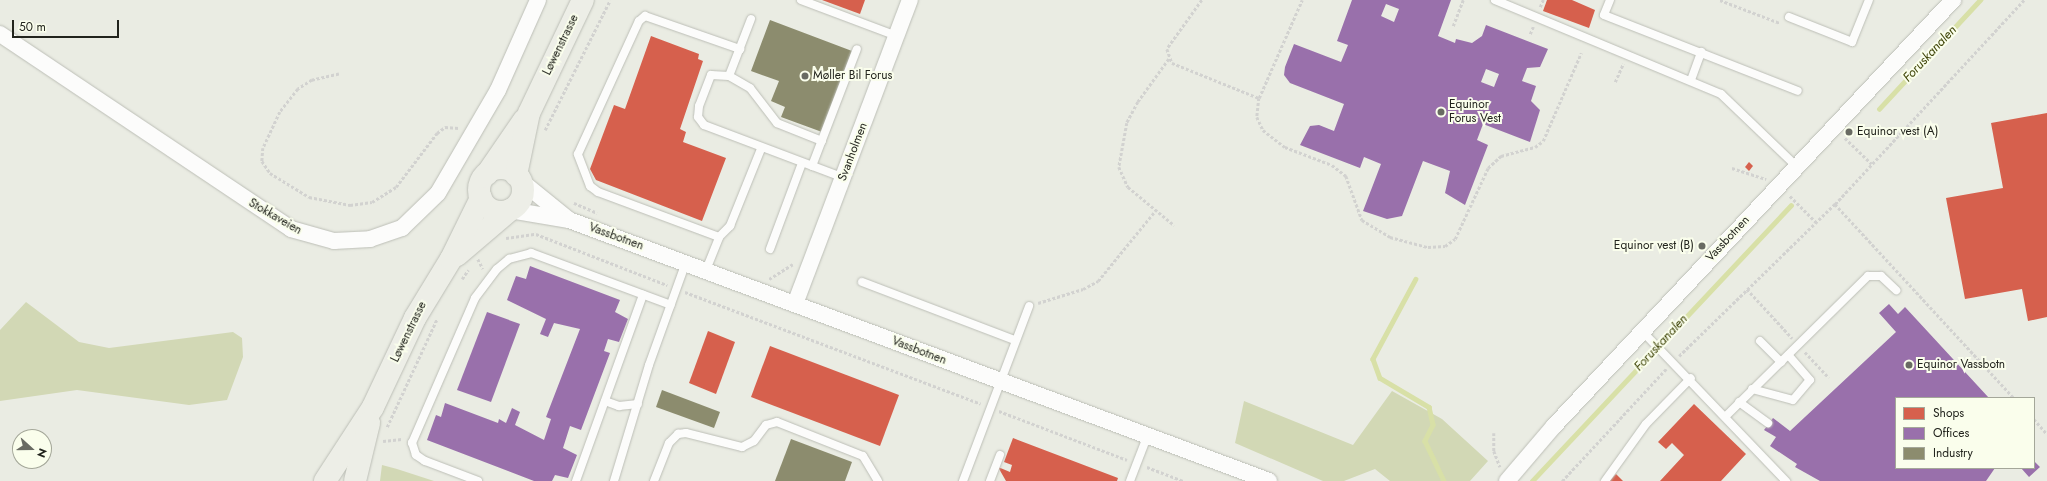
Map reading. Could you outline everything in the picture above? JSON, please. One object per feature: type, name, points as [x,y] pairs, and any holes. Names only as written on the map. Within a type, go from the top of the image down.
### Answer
[{"type":"main road","name":"Løwenstrasse","points":[[487,174],[529,113],[583,0]]},
{"type":"main road","name":"Løwenstrasse","points":[[519,178],[529,113]]},
{"type":"main road","points":[[502,169],[519,178],[520,201],[510,210],[493,210],[481,198],[479,190],[487,174],[502,169]]},
{"type":"main road","name":"Løwenstrasse","points":[[325,481],[373,407],[415,318],[451,260],[481,198]]},
{"type":"main road","name":"Løwenstrasse","points":[[451,260],[510,210]]},
{"type":"main road","name":"Løwenstrasse","points":[[355,481],[373,407]]},
{"type":"street","name":"Stokkaveien","points":[[0,34],[285,226],[323,239],[370,239],[410,223],[438,193],[510,67],[538,0]]},
{"type":"street","name":"Svanholmen","points":[[795,304],[844,178],[910,0]]},
{"type":"street","name":"Vassbotnen","points":[[1504,475],[1648,337],[1797,167],[1953,0]]},
{"type":"street","name":"Vassbotnen","points":[[519,178],[569,220]]},
{"type":"street","name":"Vassbotnen","points":[[510,210],[569,220],[686,262],[1000,382],[1269,481]]},
{"type":"lane","points":[[801,0],[897,36]]},
{"type":"lane","points":[[1495,0],[1691,80],[1721,94],[1797,167]]},
{"type":"lane","points":[[1610,0],[1604,15],[1798,91]]},
{"type":"lane","points":[[1787,21],[1852,42],[1869,0]]},
{"type":"lane","points":[[718,237],[598,192],[590,186],[578,154],[632,36],[645,16],[740,50]]},
{"type":"lane","points":[[729,76],[751,19]]},
{"type":"lane","points":[[812,166],[857,49]]},
{"type":"lane","points":[[1691,80],[1701,52]]},
{"type":"lane","points":[[822,141],[777,123],[750,88],[729,76],[711,75],[698,117],[704,125],[761,149],[844,178]]},
{"type":"lane","points":[[706,270],[718,237],[730,226],[761,149]]},
{"type":"lane","points":[[770,249],[802,163]]},
{"type":"lane","points":[[478,481],[416,456],[412,438],[475,298],[509,259],[531,253],[671,305]]},
{"type":"lane","points":[[614,481],[638,404],[686,262]]},
{"type":"lane","points":[[1726,415],[1868,276],[1881,276],[1896,290]]},
{"type":"lane","points":[[862,282],[1015,340]]},
{"type":"lane","points":[[576,481],[643,295]]},
{"type":"lane","points":[[963,481],[1029,306]]},
{"type":"lane","points":[[1648,337],[1691,378],[1786,481]]},
{"type":"lane","points":[[1760,341],[1781,362]]},
{"type":"lane","points":[[1752,389],[1793,400],[1810,380],[1788,355]]},
{"type":"lane","points":[[1605,481],[1646,424],[1691,378]]},
{"type":"lane","points":[[605,401],[619,406],[638,404]]},
{"type":"lane","points":[[1739,402],[1768,423]]},
{"type":"lane","points":[[654,481],[669,443],[678,434],[686,433],[742,446],[754,441],[766,425],[777,422],[863,456],[878,481]]},
{"type":"lane","points":[[1130,481],[1147,437]]},
{"type":"lane","points":[[990,481],[1000,455]]},
{"type":"path","points":[[542,135],[610,0]]},
{"type":"path","points":[[1174,225],[1128,187],[1119,167],[1119,157],[1127,123],[1138,102],[1169,60],[1168,49],[1171,42],[1202,0]]},
{"type":"path","points":[[1302,0],[1259,98],[1257,117],[1263,130],[1285,147],[1332,165],[1346,176],[1362,220],[1410,243],[1445,246],[1455,239],[1464,223],[1488,168],[1501,156],[1535,147],[1543,141],[1581,53]]},
{"type":"path","points":[[1453,26],[1462,0]]},
{"type":"path","points":[[1720,0],[1787,21]]},
{"type":"path","points":[[1562,481],[1674,361],[1835,204],[2024,0]]},
{"type":"path","points":[[1615,82],[1626,54]]},
{"type":"path","points":[[1169,60],[1259,98]]},
{"type":"path","points":[[339,74],[312,80],[298,89],[280,112],[263,148],[262,161],[270,173],[309,197],[350,205],[372,202],[396,187],[444,127],[461,128],[472,135]]},
{"type":"path","points":[[1845,138],[1872,165]]},
{"type":"path","points":[[1732,168],[1771,180]]},
{"type":"path","points":[[1786,193],[1816,222]]},
{"type":"path","points":[[569,202],[599,214]]},
{"type":"path","points":[[1835,204],[2013,397]]},
{"type":"path","points":[[1029,306],[1083,289],[1098,281],[1156,210]]},
{"type":"path","points":[[501,239],[519,234],[536,234],[1184,481]]},
{"type":"path","points":[[457,286],[479,255]]},
{"type":"path","points":[[766,280],[789,268],[797,260]]},
{"type":"path","points":[[1747,289],[1829,378]]},
{"type":"path","points":[[380,447],[438,317]]},
{"type":"path","points":[[2035,420],[2047,434]]},
{"type":"path","points":[[1494,433],[1496,463],[1504,475]]},
{"type":"path","points":[[382,441],[412,438]]},
{"type":"green space","points":[[26,302],[79,342],[109,348],[233,332],[242,338],[243,357],[227,400],[189,405],[77,390],[0,401],[0,330]]},
{"type":"green space","points":[[1392,391],[1442,419],[1488,461],[1470,481],[1390,481],[1375,469],[1344,481],[1323,481],[1235,443],[1244,401],[1353,445]]},
{"type":"green space","points":[[382,465],[397,469],[434,481],[380,481]]},
{"type":"building: Shops","points":[[822,0],[865,0],[860,14]]},
{"type":"building: Shops","points":[[1547,0],[1572,0],[1595,10],[1589,28],[1543,11]]},
{"type":"building: Shops","points":[[651,36],[699,54],[698,59],[703,61],[680,129],[686,132],[683,142],[726,158],[702,221],[596,180],[590,169],[614,105],[625,109]]},
{"type":"building: Shops","points":[[2047,113],[2047,317],[2028,321],[2022,289],[1965,299],[1946,198],[2003,188],[1991,123]]},
{"type":"building: Shops","points":[[1749,162],[1753,166],[1749,171],[1745,167]]},
{"type":"building: Shops","points":[[708,331],[735,342],[716,394],[689,383]]},
{"type":"building: Shops","points":[[770,346],[899,395],[880,446],[751,397]]},
{"type":"building: Shops","points":[[1694,404],[1746,454],[1721,481],[1660,481],[1684,455],[1672,443],[1666,449],[1658,442]]},
{"type":"building: Shops","points":[[1013,438],[1118,478],[1117,481],[1006,481],[998,467],[1010,472],[1012,465],[1004,462]]},
{"type":"building: Shops","points":[[1616,474],[1623,481],[1609,481]]},
{"type":"building: Offices","name":"Equinor Forus Vest","points":[[1352,0],[1451,0],[1438,36],[1455,43],[1456,39],[1472,43],[1482,36],[1486,25],[1548,49],[1540,67],[1527,68],[1522,81],[1536,86],[1531,101],[1540,110],[1530,142],[1483,124],[1477,140],[1488,145],[1465,205],[1445,193],[1450,171],[1423,161],[1402,216],[1387,219],[1363,211],[1381,164],[1364,157],[1360,168],[1300,145],[1310,126],[1319,125],[1334,131],[1344,104],[1290,83],[1284,75],[1285,67],[1294,44],[1341,62],[1348,45],[1337,41]],"holes":[[[1386,4],[1399,9],[1394,22],[1381,16]],[[1486,69],[1499,74],[1494,87],[1481,82]]]},
{"type":"building: Offices","points":[[530,266],[620,300],[615,312],[628,319],[619,342],[608,339],[604,351],[610,353],[581,430],[570,426],[563,448],[577,455],[568,478],[555,475],[552,481],[534,481],[427,440],[436,415],[441,417],[445,403],[498,423],[499,419],[506,423],[512,408],[520,412],[515,425],[544,440],[551,419],[546,417],[580,329],[554,323],[548,337],[540,334],[546,319],[507,300],[516,276],[526,279]]},
{"type":"building: Offices","name":"Equinor Vassbotn","points":[[1889,304],[1898,314],[1905,307],[1988,397],[1895,397],[1895,469],[1994,469],[1986,481],[1820,481],[1795,467],[1797,464],[1770,446],[1776,437],[1764,430],[1773,418],[1790,431],[1896,332],[1879,313]]},
{"type":"building: Offices","points":[[487,312],[520,324],[491,402],[457,390]]},
{"type":"building: Offices","points":[[2035,462],[2040,467],[2029,477],[2022,469],[2035,469]]},
{"type":"building: Industry","points":[[770,20],[852,51],[822,132],[781,117],[785,107],[771,101],[779,81],[751,71]]},
{"type":"building: Industry","points":[[662,390],[720,412],[714,428],[656,407]]},
{"type":"building: Industry","points":[[791,439],[852,462],[845,481],[775,481]]},
{"type":"waterway","name":"Foruskanalen","points":[[1879,109],[1980,0]]},
{"type":"waterway","name":"Foruskanalen","points":[[1532,481],[1791,205]]},
{"type":"waterway","points":[[1416,279],[1373,359],[1380,378],[1429,407],[1433,425],[1425,441],[1444,481]]},
{"type":"place","name":"Møller Bil Forus","points":[[805,76]]},
{"type":"place","name":"Equinor Forus Vest","points":[[1441,112]]},
{"type":"place","name":"Equinor vest (A)","points":[[1849,132]]},
{"type":"place","name":"Equinor vest (B)","points":[[1702,246]]},
{"type":"place","name":"Equinor Vassbotn","points":[[1909,365]]}]
